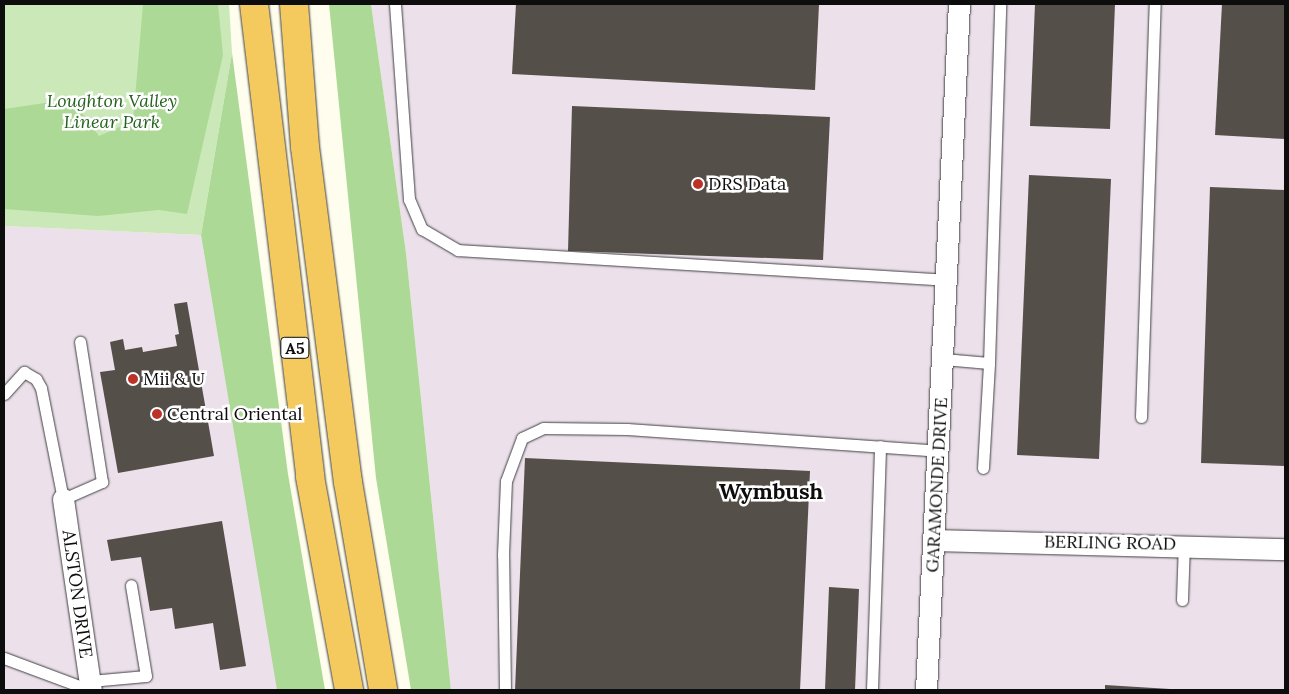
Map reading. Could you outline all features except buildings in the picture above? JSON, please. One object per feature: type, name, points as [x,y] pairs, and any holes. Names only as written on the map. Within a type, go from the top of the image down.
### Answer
[{"type":"highway","name":"A5","points":[[254,4],[310,477],[349,690]]},
{"type":"highway","name":"A5","points":[[294,4],[305,147],[348,482],[383,690]]},
{"type":"street","name":"GARAMONDE DRIVE","points":[[926,690],[943,359],[944,280],[959,4]]},
{"type":"street","name":"ALSTON DRIVE","points":[[64,499],[90,687]]},
{"type":"street","name":"BERLING ROAD","points":[[934,540],[1184,544],[1285,549]]},
{"type":"lane","points":[[395,4],[409,199],[422,229],[458,250],[906,276],[944,280]]},
{"type":"lane","points":[[983,468],[989,363],[1000,4]]},
{"type":"lane","points":[[1141,417],[1155,4]]},
{"type":"lane","points":[[4,394],[24,372],[36,379],[41,388],[64,499],[102,482],[80,342]]},
{"type":"lane","points":[[943,359],[989,363]]},
{"type":"lane","points":[[505,690],[503,555],[506,480],[522,438],[543,428],[627,429],[938,451]]},
{"type":"lane","points":[[872,690],[880,446]]},
{"type":"lane","points":[[1182,600],[1184,544]]},
{"type":"lane","points":[[4,658],[90,687],[146,676],[131,584]]},
{"type":"shaded area","points":[[371,4],[1285,4],[1285,690],[451,690],[406,253]]},
{"type":"shaded area","points":[[4,226],[201,235],[248,514],[288,690],[4,690]]},
{"type":"green space","name":"Loughton Valley Linear Park","points":[[4,4],[229,4],[232,53],[201,235],[4,226]]},
{"type":"green space","points":[[143,4],[218,4],[223,55],[187,214],[159,210],[98,216],[4,209],[4,109],[72,99],[99,136],[133,121]]},
{"type":"green space","points":[[329,4],[371,4],[406,253],[451,690],[411,690],[376,478]]},
{"type":"green space","points":[[232,53],[288,474],[325,690],[277,690],[201,235]]},
{"type":"place","name":"DRS Data","points":[[698,184]]},
{"type":"place","name":"Mii & U","points":[[133,379]]},
{"type":"place","name":"Central Oriental","points":[[157,414]]},
{"type":"district","name":"Wymbush","points":[[771,492]]}]
